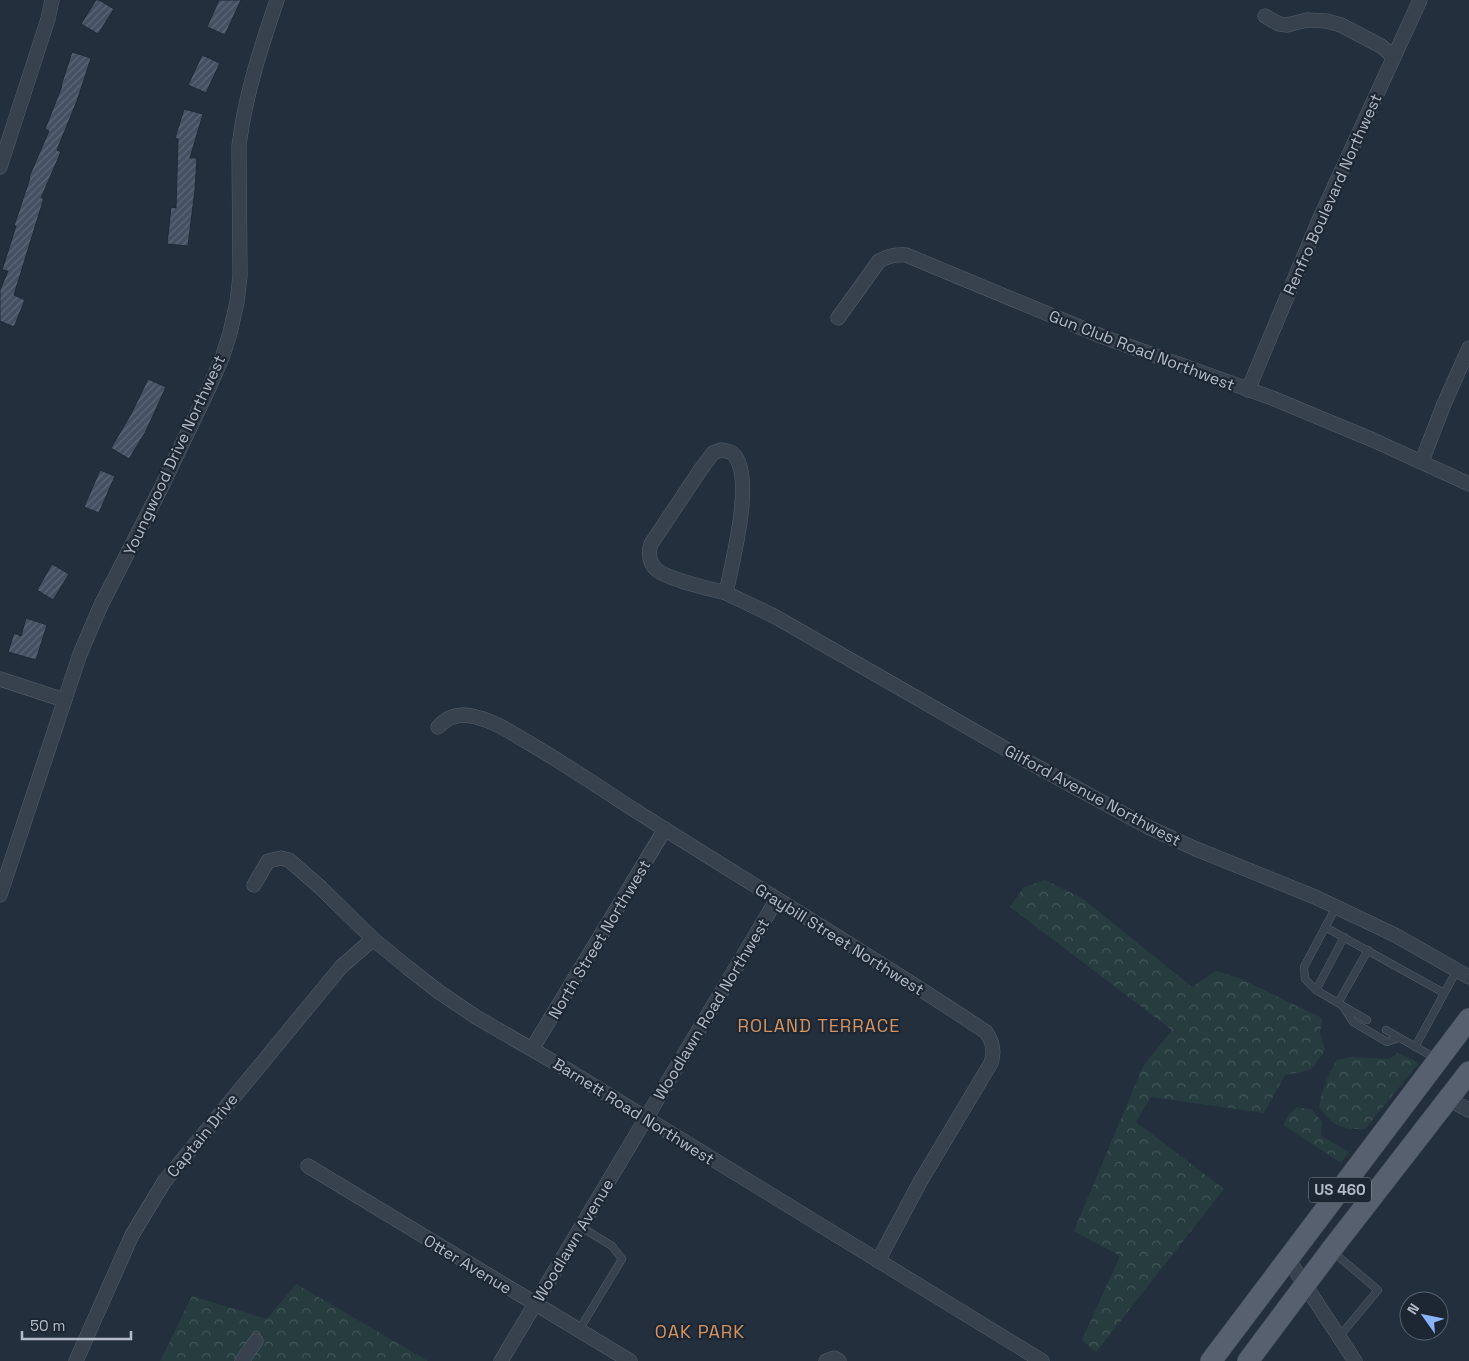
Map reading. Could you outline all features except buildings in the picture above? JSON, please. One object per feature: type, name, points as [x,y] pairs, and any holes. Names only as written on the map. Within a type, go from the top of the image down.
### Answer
[{"type":"main road","name":"US 460","points":[[1211,1361],[1469,1019]]},
{"type":"main road","name":"US 460","points":[[1248,1361],[1469,1072]]},
{"type":"street","points":[[0,167],[48,19],[52,0]]},
{"type":"street","name":"Youngwood Drive Northwest","points":[[0,895],[80,654],[101,605],[161,488],[209,388],[230,333],[237,302],[240,276],[239,146],[241,125],[253,76],[277,0]]},
{"type":"street","name":"Renfro Boulevard Northwest","points":[[1248,390],[1320,218],[1420,0]]},
{"type":"street","points":[[1266,16],[1279,24],[1287,25],[1307,20],[1327,21],[1342,25],[1381,46],[1394,57]]},
{"type":"street","name":"Gun Club Road Northwest","points":[[838,318],[879,261],[888,256],[898,254],[906,256],[1101,336],[1248,390],[1422,462],[1469,484]]},
{"type":"street","points":[[1422,462],[1444,404],[1469,348]]},
{"type":"street","name":"Gilford Avenue Northwest","points":[[726,593],[743,501],[738,462],[735,455],[729,451],[722,450],[714,453],[701,469],[652,544],[649,556],[652,564],[658,571],[680,580],[726,593],[774,616],[1025,760],[1148,826],[1196,849],[1336,907],[1463,973]]},
{"type":"street","points":[[0,680],[64,700]]},
{"type":"street","name":"Graybill Street Northwest","points":[[438,726],[451,717],[461,715],[476,716],[492,722],[550,756],[864,952],[986,1032],[993,1045],[994,1054],[991,1063],[920,1182],[878,1261]]},
{"type":"street","name":"North Street Northwest","points":[[532,1049],[665,829]]},
{"type":"street","name":"Barnett Road Northwest","points":[[254,885],[268,861],[281,858],[289,860],[321,888],[373,939],[439,992],[476,1017],[532,1049],[1042,1361]]},
{"type":"street","name":"Woodlawn Road Northwest","points":[[646,1119],[777,899]]},
{"type":"street","name":"Captain Drive","points":[[76,1361],[132,1235],[164,1182],[341,967],[373,939]]},
{"type":"street","points":[[1448,1099],[1469,1110]]},
{"type":"street","name":"Woodlawn Avenue","points":[[501,1361],[646,1119]]},
{"type":"street","name":"Otter Avenue","points":[[308,1166],[579,1330],[613,1356],[630,1361]]},
{"type":"street","points":[[1288,1259],[1355,1361]]},
{"type":"street","points":[[242,1361],[256,1341]]},
{"type":"street","points":[[826,1361],[834,1358],[839,1361]]},
{"type":"lane","points":[[1336,907],[1304,967],[1305,979],[1316,990],[1367,1020]]},
{"type":"lane","points":[[1325,927],[1444,993]]},
{"type":"lane","points":[[1316,990],[1344,937]]},
{"type":"lane","points":[[1340,1004],[1368,950]]},
{"type":"lane","points":[[1415,1047],[1444,993],[1463,973]]},
{"type":"lane","points":[[1340,1004],[1353,1022],[1387,1042],[1399,1038]]},
{"type":"lane","points":[[1386,1030],[1438,1060]]},
{"type":"lane","points":[[579,1330],[622,1259],[612,1246],[581,1227]]},
{"type":"lane","points":[[1331,1250],[1378,1290],[1339,1337]]},
{"type":"green space","points":[[1045,880],[1082,898],[1192,987],[1216,971],[1239,978],[1322,1018],[1320,1033],[1325,1050],[1311,1070],[1285,1075],[1264,1113],[1151,1097],[1136,1122],[1224,1189],[1096,1352],[1082,1340],[1120,1256],[1074,1231],[1143,1066],[1172,1030],[1010,907],[1024,887]]},
{"type":"green space","points":[[1398,1053],[1419,1063],[1365,1129],[1338,1126],[1319,1107],[1326,1083],[1337,1060],[1351,1057],[1389,1059]]},
{"type":"green space","points":[[1297,1107],[1312,1110],[1322,1122],[1321,1136],[1349,1152],[1341,1163],[1283,1125],[1289,1114]]},
{"type":"green space","points":[[296,1284],[428,1361],[160,1361],[192,1296],[267,1319]]},
{"type":"district","name":"ROLAND TERRACE","points":[[819,1026]]},
{"type":"district","name":"OAK PARK","points":[[700,1332]]}]
